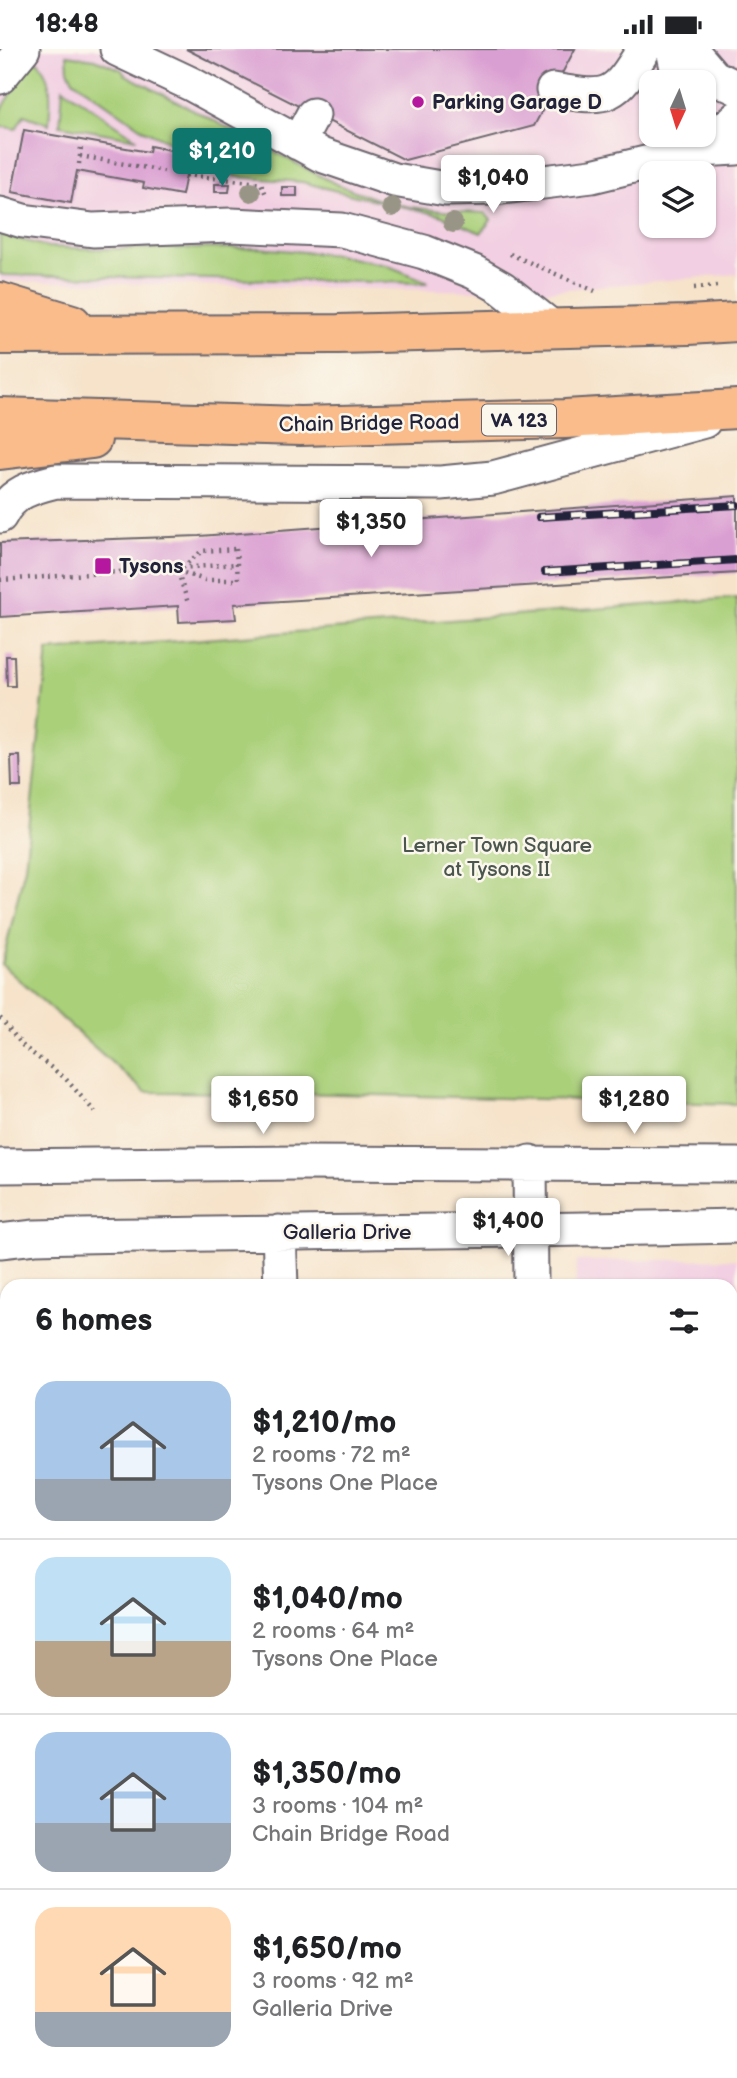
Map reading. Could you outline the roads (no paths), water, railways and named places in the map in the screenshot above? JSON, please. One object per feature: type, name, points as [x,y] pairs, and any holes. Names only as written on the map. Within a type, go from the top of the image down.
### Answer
[{"type":"main road","points":[[0,302],[103,334]]},
{"type":"main road","points":[[0,335],[338,334],[737,322]]},
{"type":"main road","name":"Chain Bridge Road","points":[[0,417],[300,426],[737,411]]},
{"type":"main road","points":[[0,450],[104,437],[300,426]]},
{"type":"street","points":[[0,77],[23,49]]},
{"type":"street","points":[[117,49],[191,84],[305,129],[321,155],[394,180],[446,189],[494,188],[593,176],[682,147]]},
{"type":"street","points":[[553,90],[585,96],[610,93],[624,81],[644,49]]},
{"type":"street","points":[[673,49],[677,70]]},
{"type":"street","points":[[690,49],[714,77],[737,88]]},
{"type":"street","points":[[716,131],[737,118]]},
{"type":"street","points":[[716,145],[737,148]]},
{"type":"street","points":[[0,214],[23,221],[93,230],[231,225],[342,230],[424,252],[474,272],[502,288],[554,329]]},
{"type":"street","points":[[0,516],[6,504],[25,489],[56,481],[441,484],[493,478],[737,411]]},
{"type":"street","points":[[0,1166],[530,1162],[737,1165]]},
{"type":"street","points":[[530,1162],[531,1279]]},
{"type":"street","name":"Galleria Drive","points":[[0,1241],[35,1237],[279,1232],[530,1231],[737,1226]]},
{"type":"street","points":[[279,1232],[281,1279]]},
{"type":"railway","points":[[539,517],[737,505]]},
{"type":"railway","points":[[545,572],[737,560]]},
{"type":"place","name":"Parking Garage D","points":[[418,102]]},
{"type":"place","name":"Tysons","points":[[103,566]]},
{"type":"park label","name":"Lerner Town Square at Tysons II","points":[[497,857]]}]
